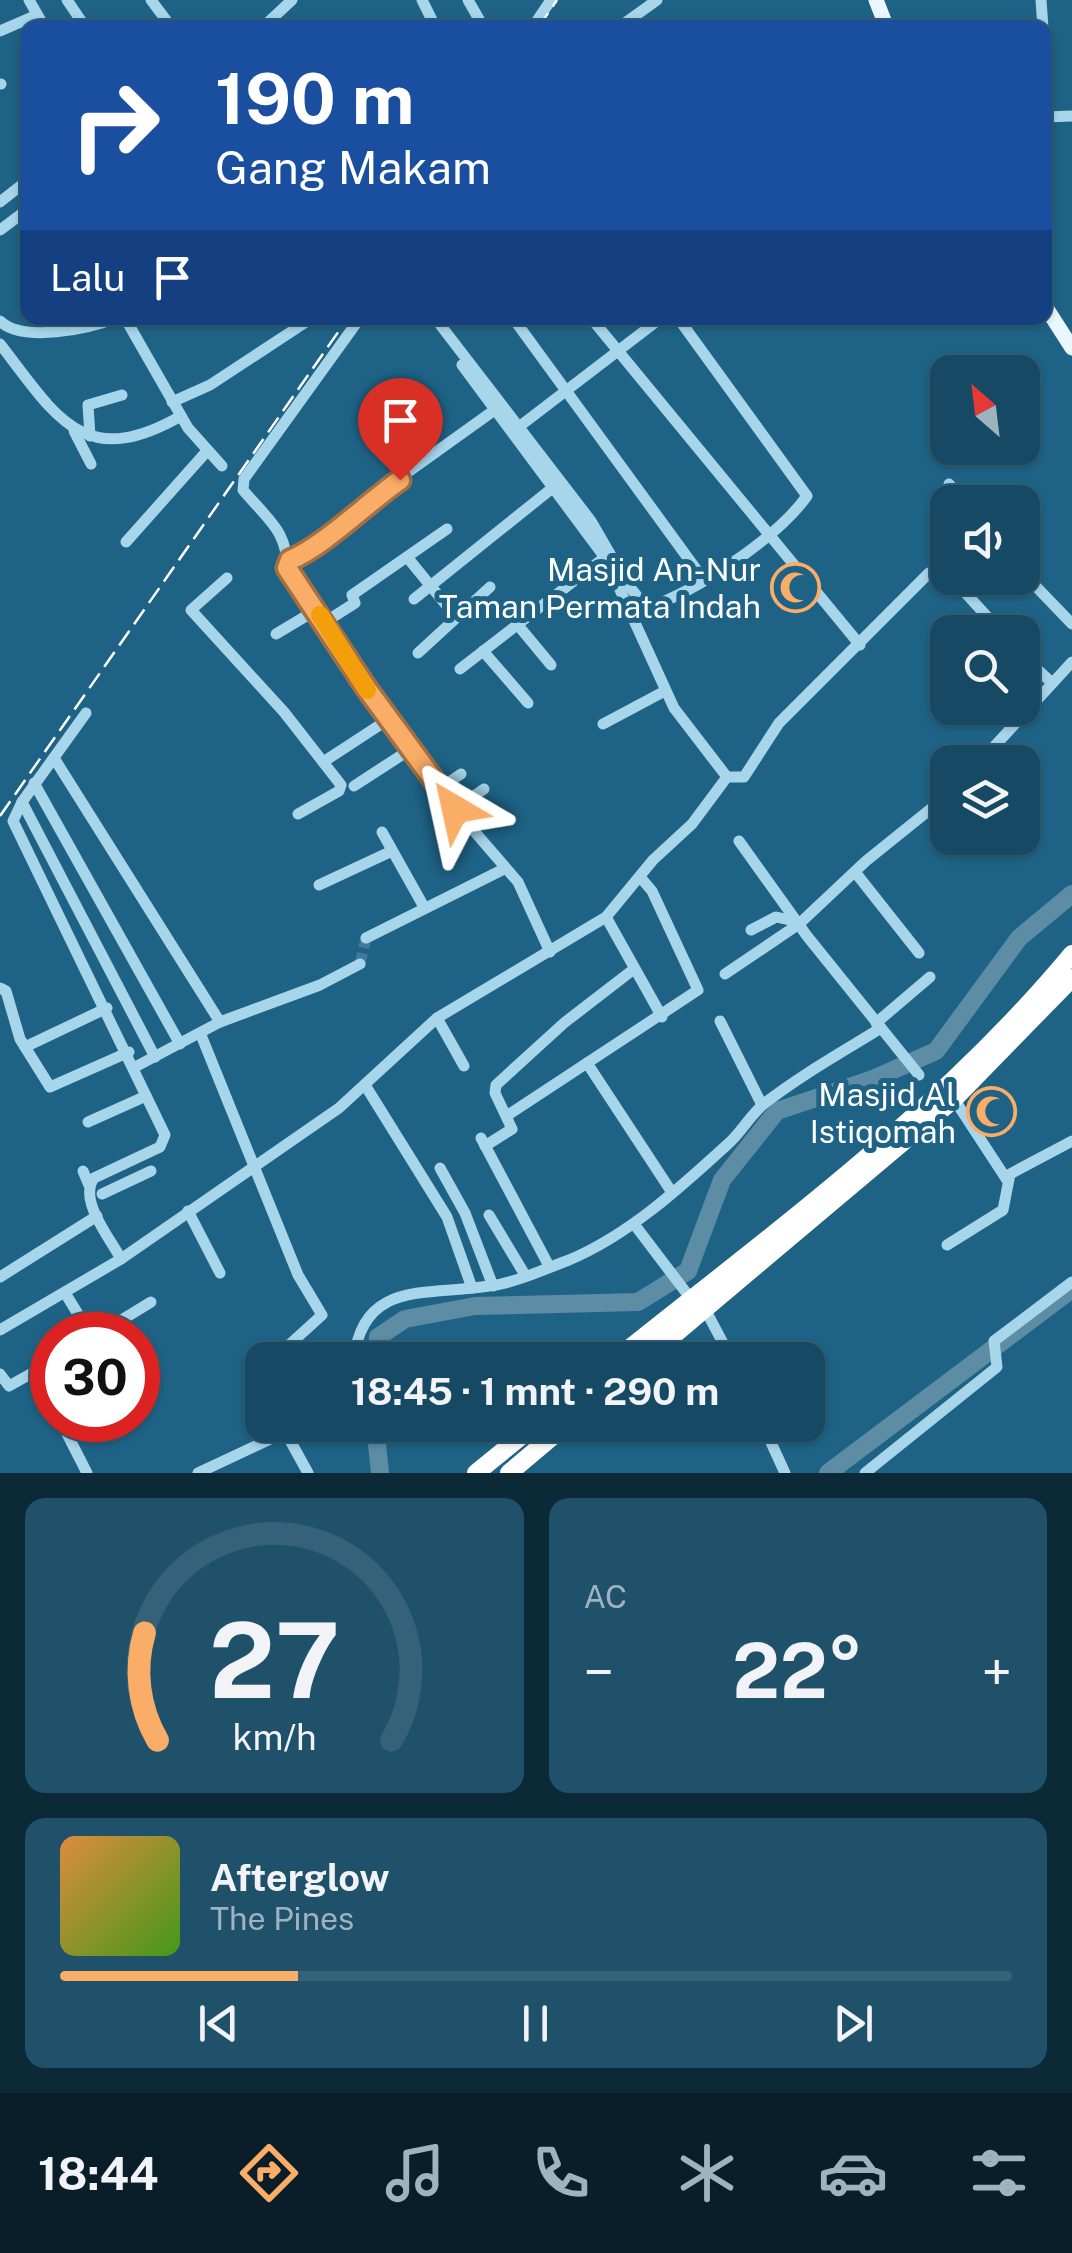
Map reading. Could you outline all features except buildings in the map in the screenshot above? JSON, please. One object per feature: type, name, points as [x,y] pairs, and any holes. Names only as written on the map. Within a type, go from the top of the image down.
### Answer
[{"type":"highway","points":[[639,1342],[694,1299],[931,1086],[1010,1024],[1072,954]]},
{"type":"highway","points":[[931,1086],[1072,978]]},
{"type":"highway","points":[[659,1342],[694,1299]]},
{"type":"highway","points":[[484,1470],[515,1442]]},
{"type":"highway","points":[[509,1473],[546,1442]]},
{"type":"main road","points":[[1052,317],[1072,348]]},
{"type":"street","points":[[29,0],[40,20]]},
{"type":"street","points":[[271,20],[292,0]]},
{"type":"street","points":[[629,20],[657,0]]},
{"type":"street","points":[[25,20],[37,15]]},
{"type":"street","points":[[3,215],[20,191]]},
{"type":"street","points":[[0,322],[6,363],[74,431],[91,464]]},
{"type":"street","points":[[4,339],[91,325]]},
{"type":"street","points":[[129,325],[203,457],[222,466]]},
{"type":"street","points":[[74,431],[132,438],[175,413],[301,325]]},
{"type":"street","points":[[355,325],[244,480],[243,490],[286,542],[288,572],[389,719],[455,809],[518,882],[550,952]]},
{"type":"street","points":[[432,325],[605,557],[678,715],[727,777]]},
{"type":"street","points":[[441,325],[597,530],[641,605],[652,607],[704,580],[766,536],[805,500],[808,491],[683,325]]},
{"type":"street","points":[[518,325],[704,580]]},
{"type":"street","points":[[596,325],[766,536],[860,645]]},
{"type":"street","points":[[520,426],[652,325]]},
{"type":"street","points":[[90,432],[88,405],[122,396]]},
{"type":"street","points":[[290,560],[315,546],[362,505],[496,409]]},
{"type":"street","points":[[126,542],[203,457]]},
{"type":"street","points":[[414,599],[555,486]]},
{"type":"street","points":[[325,622],[356,602],[352,595],[446,529]]},
{"type":"street","points":[[407,557],[456,618]]},
{"type":"street","points":[[460,670],[605,557]]},
{"type":"street","points":[[727,777],[744,777],[779,723],[930,573]]},
{"type":"street","points":[[226,578],[191,610],[284,712],[340,789],[298,814]]},
{"type":"street","points":[[418,653],[490,587]]},
{"type":"street","points":[[1040,591],[1072,624]]},
{"type":"street","points":[[968,595],[986,615]]},
{"type":"street","points":[[276,634],[316,610]]},
{"type":"street","points":[[517,624],[551,665]]},
{"type":"street","points":[[483,651],[528,703]]},
{"type":"street","points":[[995,745],[1072,662]]},
{"type":"street","points":[[1040,671],[1052,683]]},
{"type":"street","points":[[603,724],[665,690]]},
{"type":"street","points":[[86,712],[22,802],[13,822],[128,1052],[166,1141],[102,1174],[90,1185]]},
{"type":"street","points":[[323,762],[389,719]]},
{"type":"street","points":[[354,786],[411,749]]},
{"type":"street","points":[[54,758],[220,1022]]},
{"type":"street","points":[[440,788],[461,774]]},
{"type":"street","points":[[0,1330],[121,1259],[252,1168],[365,1085],[437,1018],[606,917],[646,869],[692,824],[727,777]]},
{"type":"street","points":[[34,784],[180,1044]]},
{"type":"street","points":[[455,809],[484,790]]},
{"type":"street","points":[[22,802],[155,1057]]},
{"type":"street","points":[[725,974],[799,923],[930,810]]},
{"type":"street","points":[[382,832],[424,907]]},
{"type":"street","points":[[738,842],[879,1026],[1006,1180],[1002,1210],[947,1245]]},
{"type":"street","points":[[318,886],[392,852]]},
{"type":"street","points":[[366,938],[504,868]]},
{"type":"street","points":[[508,1115],[696,994],[698,985],[652,891],[646,869]]},
{"type":"street","points":[[855,872],[919,953]]},
{"type":"street","points":[[606,917],[662,1017]]},
{"type":"street","points":[[751,930],[776,917],[799,923]]},
{"type":"street","points":[[135,1067],[220,1022],[320,985],[360,964]]},
{"type":"street","points":[[549,1266],[483,1142],[511,1132],[508,1115],[495,1093],[496,1085],[564,1023],[634,970]]},
{"type":"street","points":[[356,1342],[370,1314],[386,1300],[407,1293],[493,1286],[577,1256],[634,1224],[731,1141],[766,1103],[879,1026],[930,977]]},
{"type":"street","points":[[0,988],[6,991],[24,1047],[50,1087],[128,1052]]},
{"type":"street","points":[[24,1047],[106,1008]]},
{"type":"street","points":[[437,1018],[464,1066]]},
{"type":"street","points":[[720,1022],[766,1103]]},
{"type":"street","points":[[200,1035],[298,1275],[322,1315],[293,1342]]},
{"type":"street","points":[[587,1063],[670,1191]]},
{"type":"street","points":[[365,1085],[448,1217],[472,1288]]},
{"type":"street","points":[[88,1122],[146,1096]]},
{"type":"street","points":[[1006,1180],[1072,1141]]},
{"type":"street","points":[[440,1168],[474,1233],[493,1286]]},
{"type":"street","points":[[82,1171],[96,1211],[121,1259]]},
{"type":"street","points":[[102,1194],[151,1171]]},
{"type":"street","points":[[0,1277],[96,1211],[102,1194],[102,1174]]},
{"type":"street","points":[[188,1211],[220,1273]]},
{"type":"street","points":[[489,1215],[524,1276]]},
{"type":"street","points":[[634,1224],[694,1299],[721,1342]]},
{"type":"street","points":[[865,1473],[997,1366],[994,1341],[1072,1282]]},
{"type":"street","points":[[65,1293],[78,1312]]},
{"type":"street","points":[[134,1312],[151,1302]]},
{"type":"street","points":[[0,1374],[10,1386],[30,1376]]},
{"type":"street","points":[[72,1442],[88,1473]]},
{"type":"street","points":[[198,1473],[263,1442]]},
{"type":"street","points":[[291,1442],[308,1473]]},
{"type":"street","points":[[770,1442],[786,1473]]},
{"type":"waterway","points":[[378,1342],[378,1337],[405,1319],[475,1306],[638,1302],[688,1271],[722,1180],[777,1111],[873,1079],[936,1051],[1019,938],[1072,894]]},
{"type":"waterway","points":[[828,1473],[1072,1289]]},
{"type":"waterway","points":[[377,1442],[380,1473]]},
{"type":"tunnel","points":[[360,964],[366,938]]},
{"type":"railway","points":[[543,20],[557,0]]},
{"type":"railway","points":[[0,816],[343,325]]},
{"type":"slow traffic","points":[[320,615],[367,690]]},
{"type":"place","name":"Masjid An-Nur Taman Permata Indah","points":[[796,587]]},
{"type":"place","name":"Masjid Al Istiqomah","points":[[991,1112]]},
{"type":"route","points":[[400,480],[362,505],[315,546],[290,560],[287,568],[367,689],[455,809]]}]
